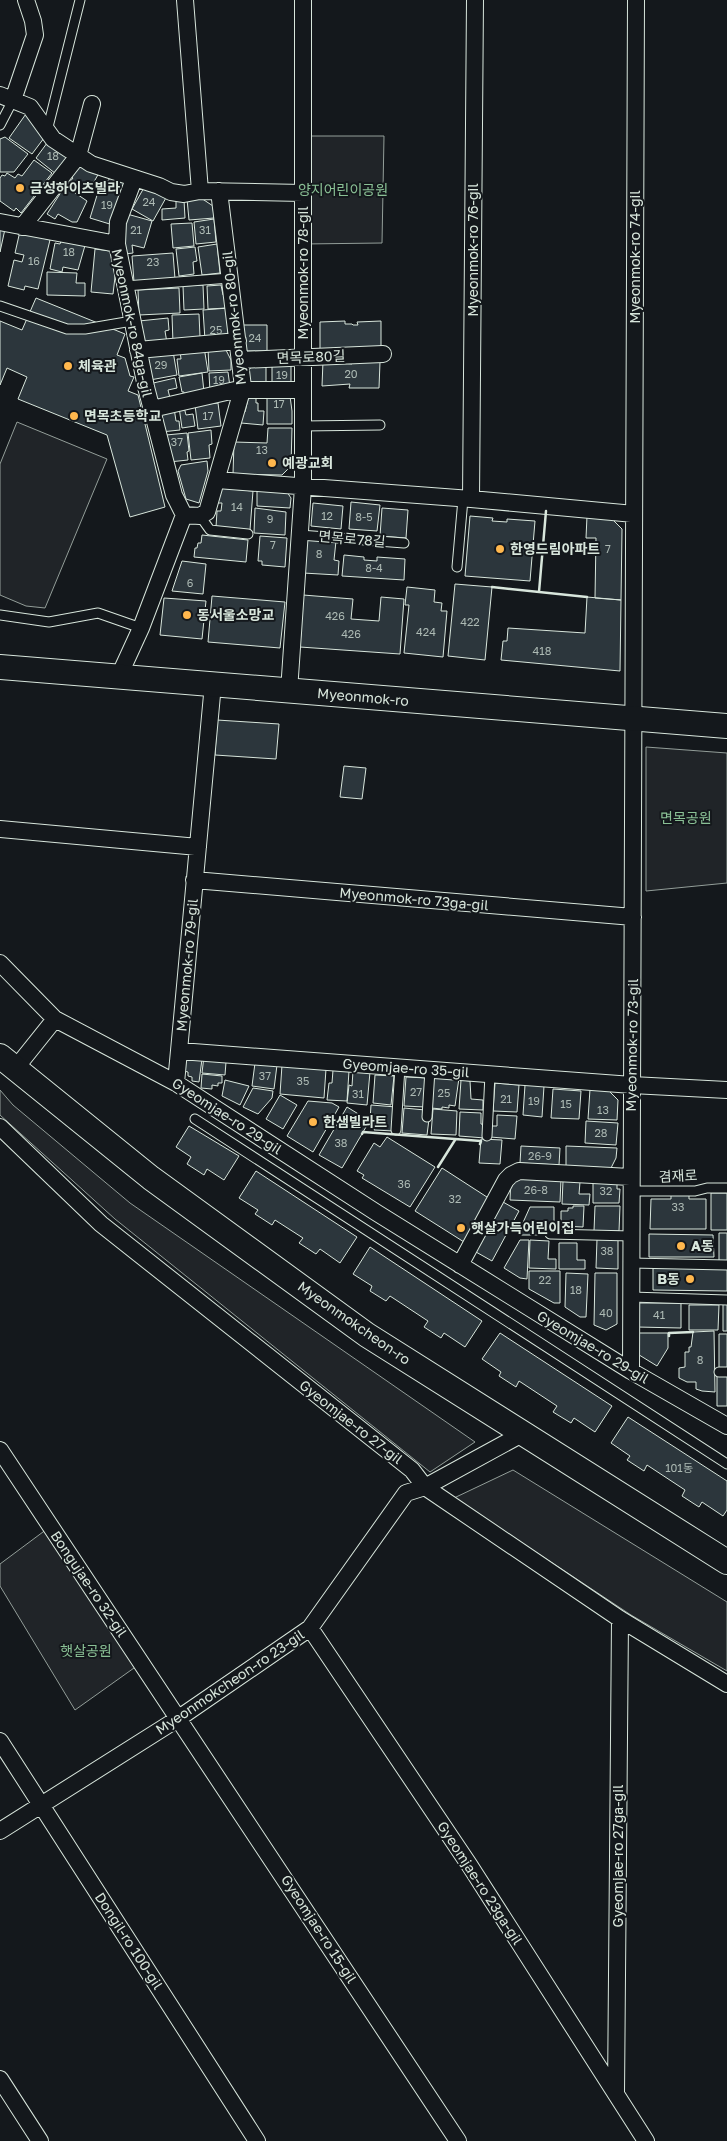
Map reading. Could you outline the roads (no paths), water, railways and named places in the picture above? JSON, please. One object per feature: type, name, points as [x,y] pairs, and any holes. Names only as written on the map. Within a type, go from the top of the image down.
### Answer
[{"type":"main road","name":"Myeonmok-ro","points":[[0,666],[727,726]]},
{"type":"main road","name":"Myeonmokcheon-ro","points":[[8,1062],[150,1178],[367,1335],[727,1562]]},
{"type":"street","points":[[26,0],[35,28],[34,42],[7,97],[33,110],[53,139],[98,167],[176,194],[200,191],[304,193]]},
{"type":"street","points":[[185,0],[200,191]]},
{"type":"street","name":"Myeonmok-ro 78-gil","points":[[289,691],[303,487],[303,0]]},
{"type":"street","name":"Myeonmok-ro 76-gil","points":[[467,499],[475,0]]},
{"type":"street","name":"Myeonmok-ro 74-gil","points":[[634,718],[636,0]]},
{"type":"street","points":[[22,226],[78,156],[92,104]]},
{"type":"street","points":[[117,244],[118,222],[134,179]]},
{"type":"street","name":"Myeonmok-ro 80-gil","points":[[119,676],[192,516],[207,512],[243,390],[219,192]]},
{"type":"street","name":"Myeonmok-ro 84ga-gil","points":[[0,222],[117,244],[138,350],[174,495],[192,516]]},
{"type":"street","points":[[138,350],[238,341]]},
{"type":"street","name":"면목로80길","points":[[240,360],[383,354]]},
{"type":"street","points":[[152,410],[243,390],[303,390]]},
{"type":"street","points":[[217,480],[634,514]]},
{"type":"street","name":"Myeonmok-ro 79-gil","points":[[176,1083],[213,684]]},
{"type":"street","name":"Myeonmok-ro 73-gil","points":[[630,1372],[634,718]]},
{"type":"street","points":[[0,828],[198,847]]},
{"type":"street","name":"Myeonmok-ro 73ga-gil","points":[[194,880],[633,917]]},
{"type":"street","name":"Gyeomjae-ro 29-gil","points":[[0,963],[54,1018],[176,1083],[371,1221],[460,1265],[630,1372],[727,1426]]},
{"type":"street","points":[[8,1062],[54,1018]]},
{"type":"street","name":"Gyeomjae-ro 35-gil","points":[[180,1050],[632,1085],[727,1090]]},
{"type":"street","name":"Gyeomjae-ro 27-gil","points":[[0,1127],[101,1224],[412,1470],[425,1487],[620,1618],[727,1684]]},
{"type":"street","points":[[460,1265],[506,1180],[511,1175],[520,1171],[631,1184]]},
{"type":"street","name":"Myeonmokcheon-ro 23-gil","points":[[0,1831],[179,1718],[310,1628],[406,1493],[425,1487],[522,1434]]},
{"type":"street","name":"Bongujae-ro 32-gil","points":[[0,1450],[179,1718]]},
{"type":"street","name":"Gyeomjae-ro 27ga-gil","points":[[616,2094],[620,1618]]},
{"type":"street","name":"Gyeomjae-ro 23ga-gil","points":[[310,1628],[470,1866],[646,2141]]},
{"type":"street","name":"Gyeomjae-ro 15-gil","points":[[179,1718],[458,2141]]},
{"type":"street","name":"Dongil-ro 100-gil","points":[[0,1741],[257,2141]]},
{"type":"street","points":[[0,2079],[40,2141]]},
{"type":"lane","points":[[47,132],[80,0]]},
{"type":"lane","points":[[0,125],[7,97]]},
{"type":"lane","points":[[126,286],[230,278]]},
{"type":"lane","points":[[0,306],[32,318],[73,329],[85,329],[132,320]]},
{"type":"lane","points":[[303,426],[380,425]]},
{"type":"lane","points":[[456,567],[467,499]]},
{"type":"lane","points":[[192,516],[210,530],[248,534]]},
{"type":"lane","name":"면목로78길","points":[[300,535],[404,543]]},
{"type":"lane","points":[[0,615],[49,622],[98,613],[141,628]]},
{"type":"lane","points":[[396,1130],[400,1067]]},
{"type":"lane","points":[[427,1117],[430,1070]]},
{"type":"lane","points":[[487,1136],[490,1074]]},
{"type":"lane","points":[[195,1119],[371,1221],[727,1464]]},
{"type":"lane","name":"겸재로","points":[[631,1184],[696,1191],[707,1188],[727,1188]]},
{"type":"lane","points":[[550,1234],[630,1236]]},
{"type":"lane","points":[[631,1263],[727,1265]]},
{"type":"lane","points":[[631,1298],[727,1300]]},
{"type":"place","name":"금성하이츠빌라","points":[[20,188]]},
{"type":"place","name":"체육관","points":[[68,366]]},
{"type":"place","name":"면목초등학교","points":[[74,416]]},
{"type":"place","name":"예광교회","points":[[272,463]]},
{"type":"place","name":"한영드림아파트","points":[[500,549]]},
{"type":"place","name":"동서울소망교","points":[[187,615]]},
{"type":"place","name":"한샘빌라트","points":[[313,1122]]},
{"type":"place","name":"햇살가득어린이집","points":[[461,1228]]},
{"type":"place","name":"A동","points":[[681,1246]]},
{"type":"place","name":"B동","points":[[690,1279]]},
{"type":"park label","name":"양지어린이공원","points":[[343,190]]},
{"type":"park label","name":"면목공원","points":[[686,818]]},
{"type":"park label","name":"햇살공원","points":[[86,1651]]}]
